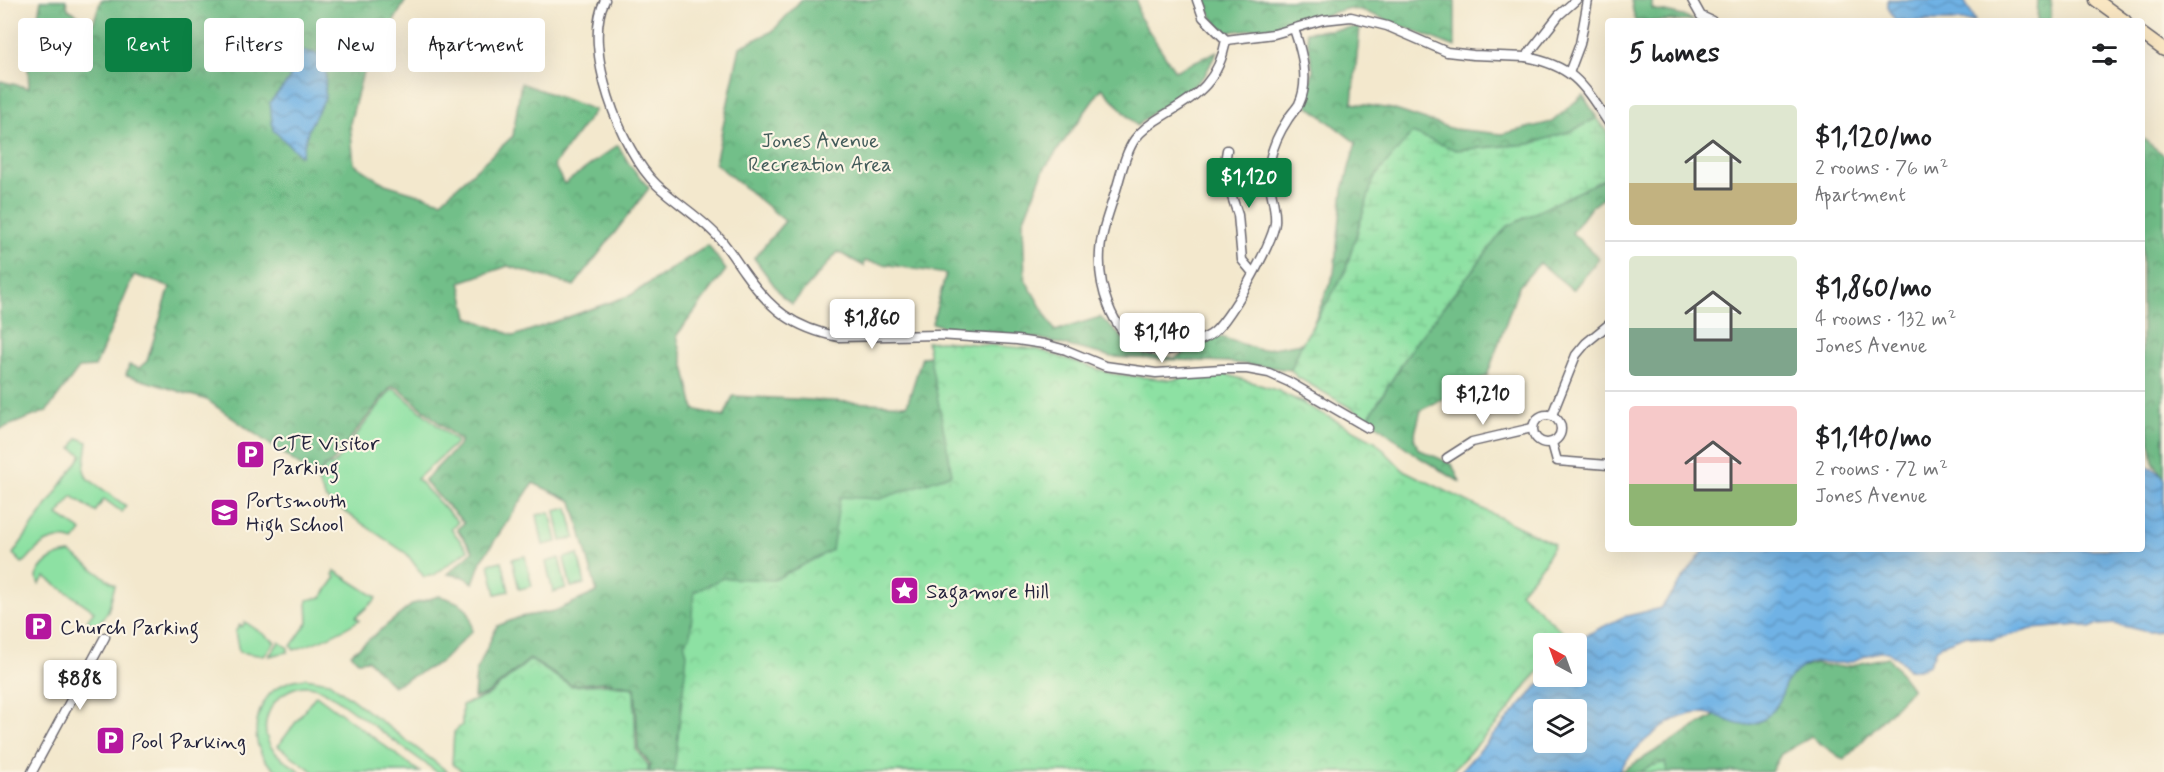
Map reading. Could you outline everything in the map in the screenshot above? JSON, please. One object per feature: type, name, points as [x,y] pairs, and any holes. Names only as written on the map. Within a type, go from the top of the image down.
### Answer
[{"type":"main road","points":[[2096,0],[2121,18]]},
{"type":"main road","points":[[2145,36],[2164,50]]},
{"type":"street","points":[[605,0],[597,21],[598,54],[609,97],[630,150],[656,185],[721,239],[773,308],[796,324],[839,337],[938,335],[1044,344],[1066,350],[1105,366],[1138,372],[1177,373],[1247,369],[1269,373],[1289,382],[1368,428]]},
{"type":"street","points":[[1197,0],[1203,17],[1226,40],[1252,38],[1323,20],[1351,17],[1387,26],[1447,51],[1473,55],[1526,57],[1551,62],[1569,73],[1588,91],[1605,117]]},
{"type":"street","points":[[1526,57],[1559,15],[1576,0]]},
{"type":"street","points":[[1569,73],[1580,44],[1588,0]]},
{"type":"street","points":[[1692,0],[1701,16],[1705,18]]},
{"type":"street","points":[[1226,40],[1212,80],[1181,106],[1144,128],[1133,142],[1102,235],[1100,251],[1106,298],[1118,325],[1133,342],[1153,351],[1173,351],[1198,342],[1216,332],[1253,273],[1274,230],[1275,220],[1268,176],[1272,154],[1287,121],[1299,104],[1305,76],[1294,29]]},
{"type":"street","points":[[1227,150],[1224,168],[1238,215],[1242,260],[1253,273]]},
{"type":"street","points":[[1552,415],[1576,355],[1586,343],[1605,327]]},
{"type":"street","points":[[1552,415],[1557,418],[1562,429],[1557,440],[1551,443],[1539,442],[1532,428],[1536,419],[1552,415]]},
{"type":"street","points":[[1447,458],[1472,441],[1532,428]]},
{"type":"street","points":[[1551,443],[1557,461],[1605,465]]},
{"type":"street","points":[[32,772],[105,637]]},
{"type":"green space","points":[[41,0],[66,0],[68,9],[83,18],[38,18]]},
{"type":"green space","points":[[101,0],[406,0],[396,18],[316,18],[316,72],[364,72],[350,123],[354,164],[385,184],[441,201],[513,136],[521,83],[595,110],[554,165],[564,184],[618,145],[629,164],[649,188],[574,286],[508,266],[460,282],[468,317],[514,336],[631,295],[708,245],[726,270],[677,335],[694,409],[724,417],[733,396],[907,405],[922,357],[1002,349],[1163,387],[1238,385],[1304,401],[1314,458],[916,772],[649,772],[650,764],[638,749],[635,687],[604,682],[571,685],[530,659],[486,695],[474,698],[476,672],[497,626],[520,617],[555,611],[597,592],[572,501],[533,483],[481,561],[473,583],[464,577],[448,574],[473,551],[457,529],[464,523],[424,481],[460,444],[460,441],[397,387],[391,387],[331,463],[324,466],[319,475],[305,469],[207,400],[126,375],[129,365],[139,368],[147,361],[170,287],[134,275],[95,367],[79,368],[47,411],[0,429],[0,81],[29,88],[28,72],[93,72],[93,24]]},
{"type":"green space","name":"Jones Avenue Recreation Area","points":[[801,0],[1137,0],[1139,16],[1175,71],[1217,51],[1205,75],[1189,90],[1153,112],[1137,126],[1102,88],[1044,169],[1023,221],[1025,279],[1055,331],[1100,317],[1140,354],[1175,358],[1218,336],[1260,350],[1302,343],[1291,370],[1227,362],[1112,357],[1041,339],[976,330],[953,330],[932,323],[946,274],[865,261],[864,266],[838,252],[792,304],[782,296],[754,258],[785,221],[715,163],[740,47],[773,31]]},
{"type":"green space","points":[[1201,0],[1455,0],[1455,47],[1361,10],[1345,9],[1292,25],[1227,32],[1219,27]]},
{"type":"green space","points":[[1631,0],[1652,0],[1652,9],[1688,18],[1634,18]]},
{"type":"green space","points":[[2038,0],[2051,0],[2051,18],[2037,18]]},
{"type":"green space","points":[[1360,27],[1352,103],[1392,109],[1453,129],[1502,134],[1552,122],[1583,95],[1597,118],[1574,130],[1531,144],[1455,150],[1374,178],[1344,275],[1310,332],[1334,273],[1343,190],[1356,143],[1306,104],[1313,70],[1306,32]]},
{"type":"green space","points":[[1597,118],[1605,130],[1605,178],[1506,227],[1413,346],[1368,418],[1297,377],[1291,370],[1302,343],[1344,275],[1374,178],[1412,133],[1456,150],[1531,144],[1574,130]]},
{"type":"green space","points":[[2145,140],[2164,155],[2164,480],[2153,461],[2145,420]]},
{"type":"green space","points":[[1605,178],[1605,196],[1591,207],[1572,233],[1599,258],[1573,290],[1540,263],[1519,286],[1487,376],[1421,410],[1414,437],[1418,449],[1452,464],[1460,482],[1417,456],[1368,418],[1413,346],[1506,227]]},
{"type":"green space","points":[[941,341],[1036,349],[1113,374],[1171,380],[1219,372],[1279,391],[1375,441],[1403,470],[1554,544],[1543,565],[1520,592],[1563,633],[1533,633],[1533,678],[1506,714],[1451,772],[674,772],[687,654],[684,642],[690,637],[694,592],[723,578],[774,580],[832,550],[840,497],[880,499],[952,474],[927,342]]},
{"type":"green space","points":[[395,389],[457,442],[417,479],[458,522],[451,529],[468,550],[434,575],[424,577],[407,554],[326,499],[318,482],[325,467],[333,465],[391,390]]},
{"type":"green space","points":[[78,438],[88,442],[84,470],[87,478],[126,506],[122,512],[104,499],[95,512],[72,496],[58,515],[82,531],[74,541],[57,539],[46,542],[22,563],[13,554],[82,455],[72,448]]},
{"type":"green space","points":[[568,508],[575,538],[561,541],[555,511]]},
{"type":"green space","points":[[550,512],[557,542],[543,545],[537,515]]},
{"type":"green space","points":[[71,553],[115,585],[108,611],[97,627],[87,620],[94,611],[45,577],[39,584],[36,577],[41,567],[50,560]]},
{"type":"green space","points":[[578,554],[585,584],[571,587],[564,558]]},
{"type":"green space","points":[[525,556],[532,586],[519,589],[512,559]]},
{"type":"green space","points":[[559,558],[566,588],[553,592],[546,562]]},
{"type":"green space","points":[[502,561],[509,591],[496,594],[489,564]]},
{"type":"green space","points":[[335,571],[376,597],[375,600],[356,617],[359,620],[351,625],[294,650],[291,646],[308,622],[307,600],[322,597],[336,577],[333,575]]},
{"type":"green space","points":[[439,596],[464,606],[470,616],[472,631],[441,662],[393,686],[368,660],[358,661],[351,654],[413,604]]},
{"type":"green space","points":[[245,622],[275,642],[264,656],[239,652],[235,632]]},
{"type":"green space","points":[[279,642],[288,648],[288,652],[269,656]]},
{"type":"green space","points":[[1888,657],[1912,689],[1844,760],[1811,737],[1781,754],[1771,772],[1620,772],[1798,669],[1815,664],[1843,667]]},
{"type":"green space","points":[[530,660],[571,686],[605,684],[634,688],[636,750],[648,765],[648,772],[463,772],[452,764],[454,732],[462,725],[462,705],[487,696]]},
{"type":"green space","points":[[305,678],[329,682],[448,772],[437,772],[331,695],[309,686],[297,687],[286,692],[271,708],[266,730],[268,742],[284,760],[302,772],[278,771],[268,764],[261,754],[257,744],[257,720],[266,699],[274,690],[281,685]]},
{"type":"green space","points":[[316,695],[420,772],[314,772],[278,746]]},
{"type":"green space","points":[[1665,762],[1667,772],[1641,772],[1648,767]]},
{"type":"water","points":[[1888,0],[1964,0],[1973,18],[1894,18],[1888,7]]},
{"type":"water","points":[[304,51],[316,54],[316,72],[326,72],[325,98],[309,128],[301,156],[273,130],[270,102],[288,81],[292,72],[304,72]]},
{"type":"water","points":[[2145,467],[2153,468],[2164,478],[2164,631],[2148,632],[2115,624],[2097,625],[2090,628],[2079,625],[2032,629],[1993,640],[1967,635],[1943,644],[1936,650],[1929,665],[1919,670],[1908,669],[1887,652],[1843,663],[1808,664],[1790,679],[1777,705],[1762,720],[1740,725],[1710,714],[1697,713],[1684,716],[1658,730],[1646,740],[1618,772],[1460,772],[1537,687],[1587,687],[1587,635],[1623,617],[1661,608],[1703,552],[2145,552]]},
{"type":"place","name":"CTE Visitor Parking","points":[[251,455]]},
{"type":"place","name":"Portsmouth High School","points":[[225,512]]},
{"type":"place","name":"Sagamore Hill","points":[[905,591]]},
{"type":"place","name":"Church Parking","points":[[39,627]]},
{"type":"place","name":"Pool Parking","points":[[110,741]]}]
